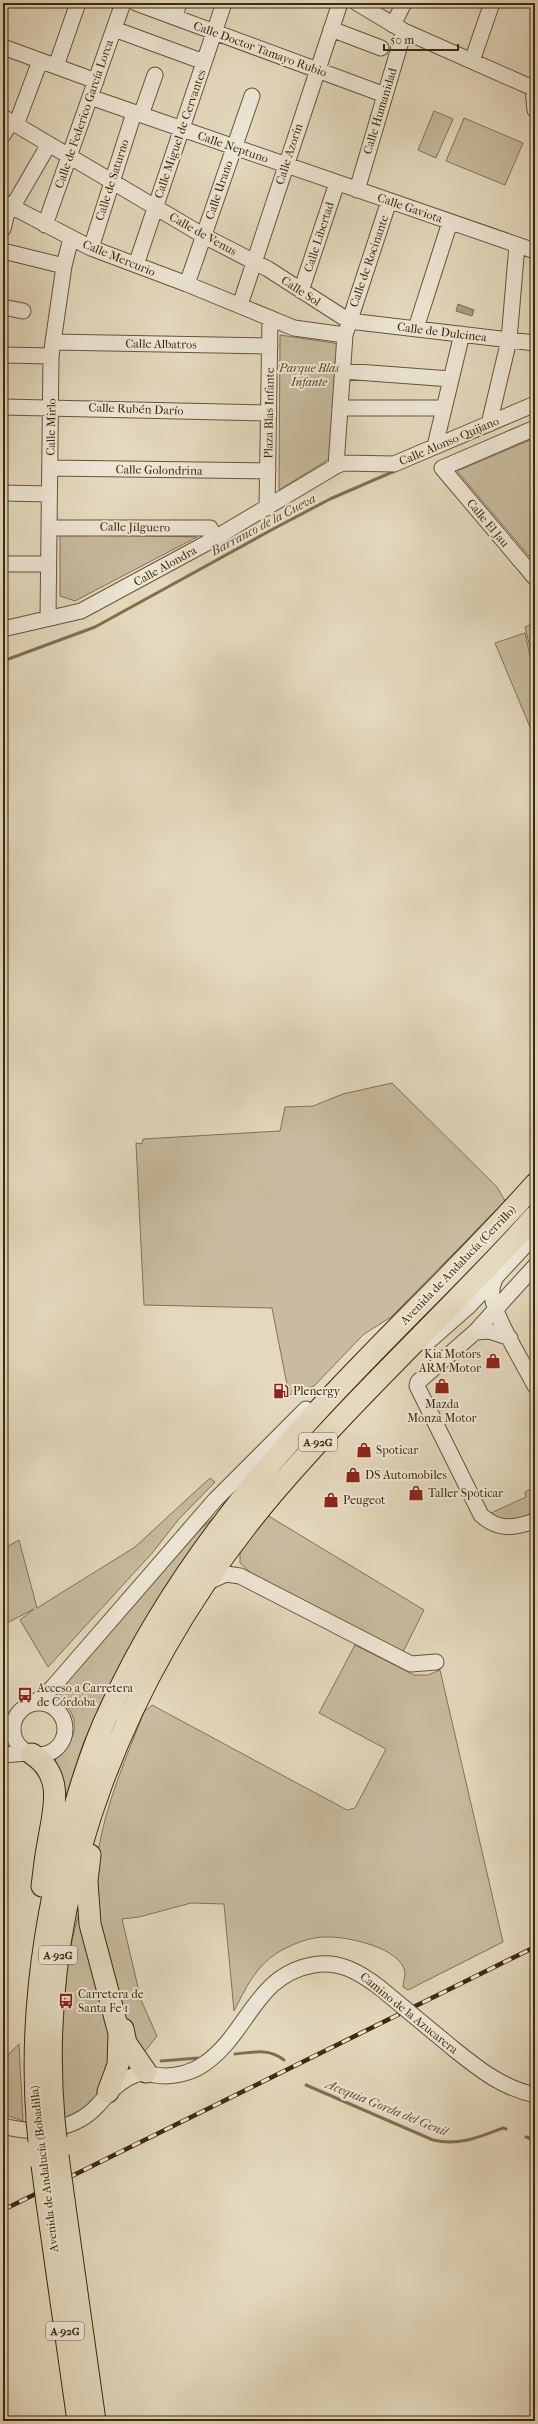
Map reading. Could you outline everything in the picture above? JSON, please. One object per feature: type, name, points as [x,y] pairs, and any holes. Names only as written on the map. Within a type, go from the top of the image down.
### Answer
[{"type":"highway","name":"Avenida de Andalucía (Cerrillo)","points":[[396,1328],[465,1259],[535,1184]]},
{"type":"highway","name":"Avenida de Andalucía (Cerrillo)","points":[[404,1351],[503,1251],[535,1216]]},
{"type":"highway","name":"Avenida de Andalucía (Bobadilla)","points":[[78,2421],[48,2140],[34,2075],[38,1984],[51,1897],[75,1804],[111,1707],[165,1605],[229,1516],[300,1430],[396,1328]]},
{"type":"highway","name":"Avenida de Andalucía (Bobadilla)","points":[[48,2140],[51,2036],[60,1941],[70,1891],[88,1821],[144,1685],[162,1651],[205,1584],[237,1538],[310,1451],[404,1351]]},
{"type":"highway","points":[[30,1753],[41,1760],[52,1775],[55,1796],[35,1949],[38,1984]]},
{"type":"highway","points":[[97,1796],[96,1823],[88,1873],[88,1900],[97,1953],[119,2033],[118,2065],[108,2092]]},
{"type":"highway","points":[[115,2016],[123,2029],[126,2043],[146,2072]]},
{"type":"highway","name":"Avenida de Andalucía (Bobadilla)","points":[[55,2202],[95,2421]]},
{"type":"street","points":[[56,66],[78,3]]},
{"type":"street","name":"Calle de Federico García Lorca","points":[[45,225],[123,3]]},
{"type":"street","name":"Calle Doctor Tamayo Rubio","points":[[136,3],[177,10],[214,32],[385,95]]},
{"type":"street","name":"Calle Miguel de Cervantes","points":[[136,265],[224,3]]},
{"type":"street","name":"Calle Azorín","points":[[240,305],[285,165],[340,3]]},
{"type":"street","points":[[357,3],[398,28],[534,87],[535,110]]},
{"type":"street","name":"Calle Humanidad","points":[[357,190],[385,95],[404,3]]},
{"type":"street","points":[[472,61],[492,3]]},
{"type":"street","points":[[114,29],[204,62]]},
{"type":"street","points":[[331,29],[381,48]]},
{"type":"street","points":[[3,47],[96,81]]},
{"type":"street","points":[[3,135],[40,61]]},
{"type":"street","name":"Calle de Saturno","points":[[90,248],[112,181],[155,75]]},
{"type":"street","name":"Calle Urano","points":[[187,284],[252,96]]},
{"type":"street","name":"Calle Neptuno","points":[[90,97],[285,165]]},
{"type":"street","name":"Calle de Venus","points":[[10,121],[204,236],[254,261]]},
{"type":"street","points":[[3,229],[8,204],[49,144]]},
{"type":"street","name":"Calle Gaviota","points":[[285,165],[535,251]]},
{"type":"street","name":"Calle Libertad","points":[[301,291],[337,183]]},
{"type":"street","name":"Calle de Rocinante","points":[[336,466],[347,328],[389,201]]},
{"type":"street","name":"Calle Mercurio","points":[[8,204],[90,248],[187,284],[270,318]]},
{"type":"street","points":[[416,328],[450,222]]},
{"type":"street","name":"Calle Mirlo","points":[[48,618],[52,349],[64,266],[71,238]]},
{"type":"street","points":[[489,424],[508,340],[517,245]]},
{"type":"street","points":[[3,251],[64,266]]},
{"type":"street","name":"Calle Sol","points":[[254,261],[301,291],[347,328]]},
{"type":"street","points":[[3,307],[22,311]]},
{"type":"street","name":"Calle de Dulcinea","points":[[270,318],[294,328],[416,328],[535,343]]},
{"type":"street","name":"Plaza Blas Infante","points":[[267,508],[270,318]]},
{"type":"street","points":[[435,446],[462,334]]},
{"type":"street","name":"Calle Albatros","points":[[3,355],[52,349],[270,346]]},
{"type":"street","points":[[343,371],[451,378]]},
{"type":"street","name":"Calle Alonso Quijano","points":[[336,466],[343,463],[394,464],[535,404]]},
{"type":"street","name":"Calle Rubén Darío","points":[[3,407],[269,413]]},
{"type":"street","points":[[340,408],[444,408]]},
{"type":"street","name":"Calle El Jau","points":[[535,428],[442,468],[535,578]]},
{"type":"street","name":"Calle Alondra","points":[[3,628],[81,611],[216,538],[336,466]]},
{"type":"street","name":"Calle Golondrina","points":[[50,468],[268,471]]},
{"type":"street","points":[[3,493],[49,494]]},
{"type":"street","name":"Calle Jilguero","points":[[50,528],[210,528],[216,538]]},
{"type":"street","points":[[3,564],[48,564]]},
{"type":"street","points":[[503,1251],[533,1237]]},
{"type":"street","points":[[404,1351],[427,1342],[470,1305],[533,1237]]},
{"type":"street","points":[[535,1266],[475,1332],[418,1382],[417,1386],[481,1516],[489,1522],[505,1528],[517,1528],[535,1521]]},
{"type":"street","points":[[496,1278],[492,1296],[510,1338],[535,1386]]},
{"type":"street","points":[[470,1305],[482,1304],[497,1309]]},
{"type":"street","points":[[3,1712],[20,1710],[34,1703],[52,1688],[215,1500],[374,1341],[396,1328]]},
{"type":"street","points":[[475,1332],[489,1331],[510,1338]]},
{"type":"street","points":[[237,1538],[233,1557],[240,1576]]},
{"type":"street","points":[[205,1584],[226,1574],[240,1576],[411,1664],[436,1662]]},
{"type":"street","points":[[3,1755],[30,1753],[44,1754],[54,1750],[62,1741],[65,1730],[62,1718],[56,1709],[46,1703],[34,1703]]},
{"type":"street","points":[[20,1710],[8,1729],[16,1742],[30,1753]]},
{"type":"street","name":"Camino de la Azucarera","points":[[3,2126],[22,2130],[48,2130],[73,2123],[87,2115],[108,2092],[129,2077],[146,2072],[155,2075],[168,2076],[185,2073],[203,2064],[228,2042],[273,1982],[288,1972],[302,1967],[318,1964],[347,1967],[362,1973],[455,2050],[499,2082],[516,2090],[535,2095]]},
{"type":"green space","points":[[434,111],[453,119],[436,158],[418,150]]},
{"type":"green space","points":[[464,118],[523,143],[505,185],[446,161]]},
{"type":"green space","name":"Parque Blas Infante","points":[[280,335],[340,344],[334,456],[279,490]]},
{"type":"green space","points":[[535,438],[535,563],[457,471]]},
{"type":"green space","points":[[60,534],[197,537],[75,601],[60,596]]},
{"type":"green space","points":[[535,623],[535,668],[525,627]]},
{"type":"green space","points":[[525,633],[535,678],[535,739],[495,643]]},
{"type":"green space","points":[[392,1083],[497,1187],[505,1201],[391,1317],[364,1334],[314,1386],[289,1395],[272,1308],[144,1305],[136,1143],[142,1144],[143,1139],[280,1131],[285,1107],[313,1106],[343,1094]]},
{"type":"green space","points":[[210,1478],[215,1482],[178,1520],[153,1552],[48,1667],[20,1620],[34,1609],[3,1625],[3,1549],[19,1540],[37,1608],[135,1547]]},
{"type":"green space","points":[[535,1487],[535,1515],[506,1521],[489,1514],[526,1497],[525,1492]]},
{"type":"green space","points":[[218,1513],[97,1714],[84,1741],[57,1823],[60,1780],[55,1760],[69,1744],[73,1735],[74,1719],[64,1703],[54,1695],[189,1540]]},
{"type":"green space","points":[[267,1515],[424,1610],[403,1652],[255,1577],[240,1563],[240,1552]]},
{"type":"green space","points":[[355,1645],[414,1675],[428,1675],[440,1670],[503,1942],[408,1990],[403,1987],[405,1972],[401,1964],[394,1956],[384,1950],[349,1939],[322,1937],[309,1939],[277,1953],[263,1964],[247,1986],[234,2011],[224,1904],[191,1903],[139,1917],[122,1919],[141,2000],[157,2036],[142,2055],[134,2047],[112,1976],[100,1925],[96,1876],[98,1852],[111,1798],[144,1712],[152,1705],[347,1810],[355,1808],[386,1749],[319,1713]]},
{"type":"green space","points":[[81,1904],[103,1998],[110,2049],[109,2070],[104,2086],[92,2102],[64,2118],[61,2063],[62,2010],[69,1958]]},
{"type":"green space","points":[[19,2044],[23,2121],[3,2114],[3,2060]]},
{"type":"shaded area","points":[[458,304],[474,310],[472,316],[456,311]]},
{"type":"waterway","name":"Barranco de la Cueva","points":[[3,661],[95,627],[330,499],[397,470]]},
{"type":"waterway","name":"Acequia Gorda del Genil","points":[[235,2054],[267,2052],[284,2060]]},
{"type":"waterway","name":"Acequia Gorda del Genil","points":[[161,2061],[198,2058]]},
{"type":"waterway","name":"Acequia Gorda del Genil","points":[[306,2085],[433,2140],[443,2142],[469,2140],[503,2128],[506,2129]]},
{"type":"waterway","name":"Acequia Gorda del Genil","points":[[526,2137],[535,2140]]},
{"type":"railway","points":[[3,2210],[535,1947]]},
{"type":"place","name":"Kia Motors ARM Motor","points":[[493,1361]]},
{"type":"place","name":"Mazda Monza Motor","points":[[442,1386]]},
{"type":"place","name":"Plenergy","points":[[281,1391]]},
{"type":"place","name":"Spoticar","points":[[364,1450]]},
{"type":"place","name":"DS Automobiles","points":[[353,1475]]},
{"type":"place","name":"Taller Spoticar","points":[[416,1493]]},
{"type":"place","name":"Peugeot","points":[[331,1500]]},
{"type":"place","name":"Acceso a Carretera de Córdoba","points":[[25,1695]]},
{"type":"place","name":"Carretera de Santa Fe 1","points":[[66,2001]]}]
